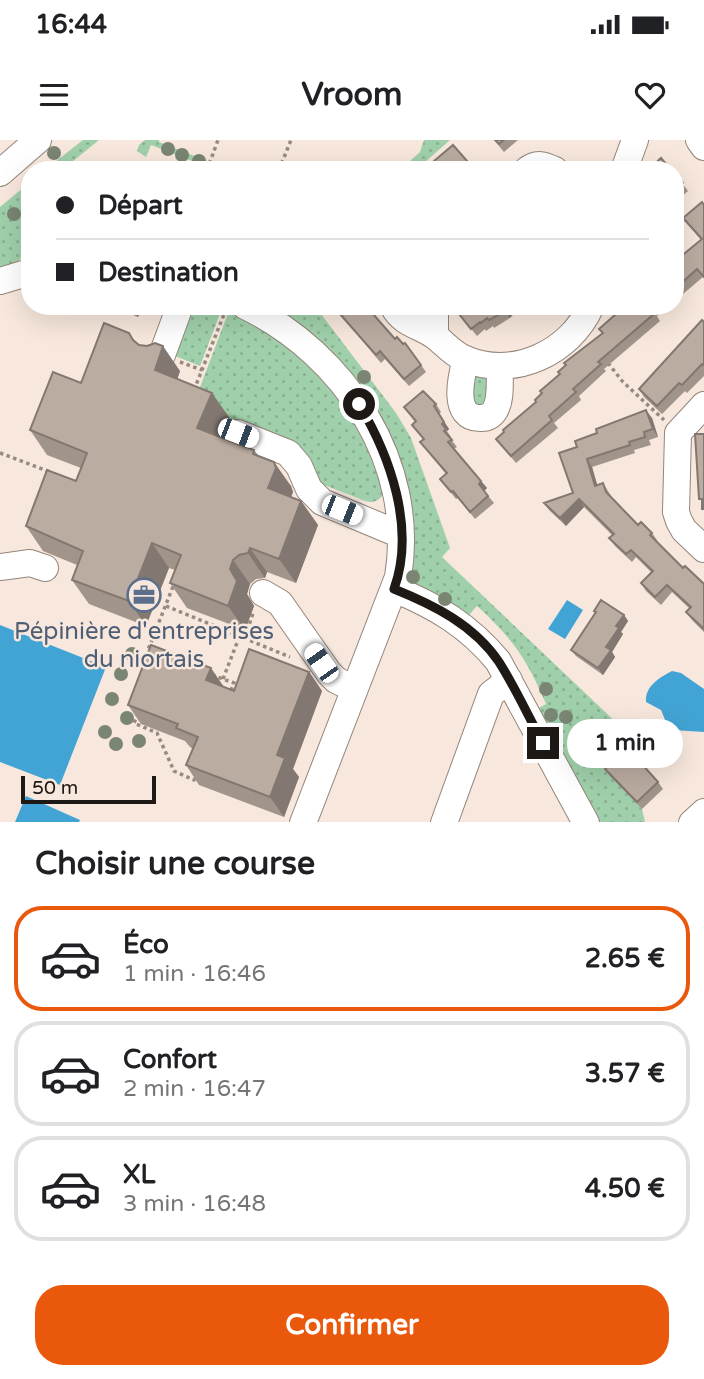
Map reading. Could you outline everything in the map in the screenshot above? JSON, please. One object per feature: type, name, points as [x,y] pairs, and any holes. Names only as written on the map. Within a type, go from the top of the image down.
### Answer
[{"type":"street","points":[[0,173],[38,140]]},
{"type":"street","points":[[627,161],[635,140]]},
{"type":"street","points":[[699,140],[704,147]]},
{"type":"street","points":[[0,281],[21,275]]},
{"type":"street","points":[[162,355],[177,315]]},
{"type":"street","points":[[260,315],[307,348],[334,373],[359,404],[382,448],[392,475],[401,534],[400,564],[394,589],[303,822]]},
{"type":"street","points":[[398,315],[408,323],[435,336],[466,359],[500,366],[518,365],[554,350],[579,329],[586,315]]},
{"type":"street","points":[[435,315],[435,336]]},
{"type":"street","points":[[466,359],[461,375],[462,408],[467,414],[480,419],[488,417],[498,404],[500,366]]},
{"type":"street","points":[[704,405],[678,433],[676,512],[684,530],[704,549]]},
{"type":"street","points":[[238,433],[288,453],[299,466],[309,489],[322,502],[401,534]]},
{"type":"street","points":[[0,567],[30,563],[45,568]]},
{"type":"street","points":[[394,589],[443,611],[487,647],[509,680],[586,822]]},
{"type":"street","points":[[263,593],[280,603],[328,673],[354,689]]},
{"type":"street","points":[[444,822],[491,694],[509,680]]},
{"type":"street","points":[[692,822],[704,812]]},
{"type":"path","points":[[210,161],[218,140]]},
{"type":"path","points":[[283,161],[291,140]]},
{"type":"path","points":[[194,391],[224,315]]},
{"type":"path","points":[[605,360],[623,382],[678,433]]},
{"type":"path","points":[[0,453],[62,476]]},
{"type":"path","points":[[159,655],[148,650],[177,576]]},
{"type":"path","points":[[166,606],[292,657]]},
{"type":"path","points":[[223,679],[240,635]]},
{"type":"path","points":[[210,674],[234,684],[226,702]]},
{"type":"path","points":[[138,712],[134,723],[157,733],[174,771],[194,779],[199,766]]},
{"type":"green space","points":[[83,140],[99,140],[73,161],[56,161]]},
{"type":"green space","points":[[145,140],[159,140],[207,161],[192,161],[151,145],[146,157],[137,151]]},
{"type":"green space","points":[[424,140],[450,140],[426,161],[410,161],[420,152]]},
{"type":"green space","points":[[21,190],[21,257],[15,265],[0,273],[0,207]]},
{"type":"green space","points":[[185,315],[220,315],[200,366],[170,354]]},
{"type":"green space","points":[[227,315],[244,315],[293,348],[357,417],[385,491],[379,499],[371,502],[319,483],[236,428],[227,420],[228,417],[194,403]]},
{"type":"green space","points":[[274,315],[322,315],[396,413],[411,438],[450,548],[442,557],[641,746],[611,776],[642,809],[645,822],[598,822],[535,710],[546,704],[532,674],[510,640],[477,606],[467,617],[413,584],[410,578],[401,469]]},
{"type":"green space","points":[[486,373],[493,396],[476,411],[468,377]]},
{"type":"water","points":[[567,600],[583,610],[565,639],[548,629]]},
{"type":"water","points":[[0,625],[106,667],[60,785],[0,762]]},
{"type":"water","points":[[672,671],[681,673],[704,689],[704,732],[673,730],[668,727],[661,710],[646,702],[650,687]]},
{"type":"water","points":[[26,796],[80,820],[15,822]]},
{"type":"building","points":[[453,145],[467,161],[434,161]]},
{"type":"building","points":[[702,202],[704,277],[697,269],[684,281],[684,254],[702,239],[684,217]]},
{"type":"building","points":[[341,315],[374,315],[395,339],[397,337],[405,343],[421,365],[404,379],[380,351],[376,355]]},
{"type":"building","points":[[460,315],[498,315],[489,320],[487,318],[471,329]]},
{"type":"building","points":[[615,315],[653,315],[598,362],[601,364],[573,389],[576,392],[549,416],[552,420],[511,456],[496,439],[536,402],[542,393],[540,391],[560,374],[558,372],[566,365],[564,363],[603,333],[599,329]]},
{"type":"building","points":[[702,320],[704,365],[682,385],[679,383],[657,406],[639,389]]},
{"type":"building","points":[[104,323],[129,333],[139,345],[155,343],[163,346],[155,370],[212,393],[197,428],[254,450],[253,454],[274,462],[276,468],[268,488],[301,501],[279,559],[250,548],[248,553],[233,560],[230,569],[237,581],[228,606],[170,583],[181,555],[152,543],[129,601],[72,580],[83,551],[26,526],[47,470],[76,481],[87,453],[30,430],[53,372],[81,383]]},
{"type":"building","points":[[423,391],[436,404],[434,406],[444,422],[444,431],[452,440],[448,442],[481,481],[479,484],[488,496],[470,512],[440,479],[447,473],[420,442],[424,439],[412,425],[416,421],[404,407]]},
{"type":"building","points":[[646,410],[653,429],[644,432],[645,437],[629,442],[630,445],[587,459],[595,486],[603,483],[606,492],[638,525],[641,522],[652,533],[650,535],[683,568],[685,566],[704,584],[704,629],[686,612],[691,607],[667,585],[655,597],[641,583],[653,571],[631,550],[626,554],[609,538],[614,534],[579,499],[560,518],[544,503],[573,493],[559,453],[577,447],[575,441],[597,433],[596,429]]},
{"type":"building","points":[[695,434],[704,434],[704,509],[702,499],[699,499]]},
{"type":"building","points":[[601,600],[624,615],[606,647],[611,650],[598,668],[571,650]]},
{"type":"building","points":[[151,645],[211,668],[206,680],[234,691],[249,649],[309,672],[277,755],[285,758],[270,797],[186,765],[198,737],[176,728],[178,724],[128,705]]},
{"type":"building","points":[[624,751],[638,766],[641,763],[658,782],[637,802],[605,769]]},
{"type":"place","name":"Pépinière d'entreprises du niortais","points":[[144,595]]},
{"type":"route","points":[[359,404],[382,448],[392,475],[398,504],[400,564],[394,589],[443,611],[487,647],[498,661],[543,743]]}]
